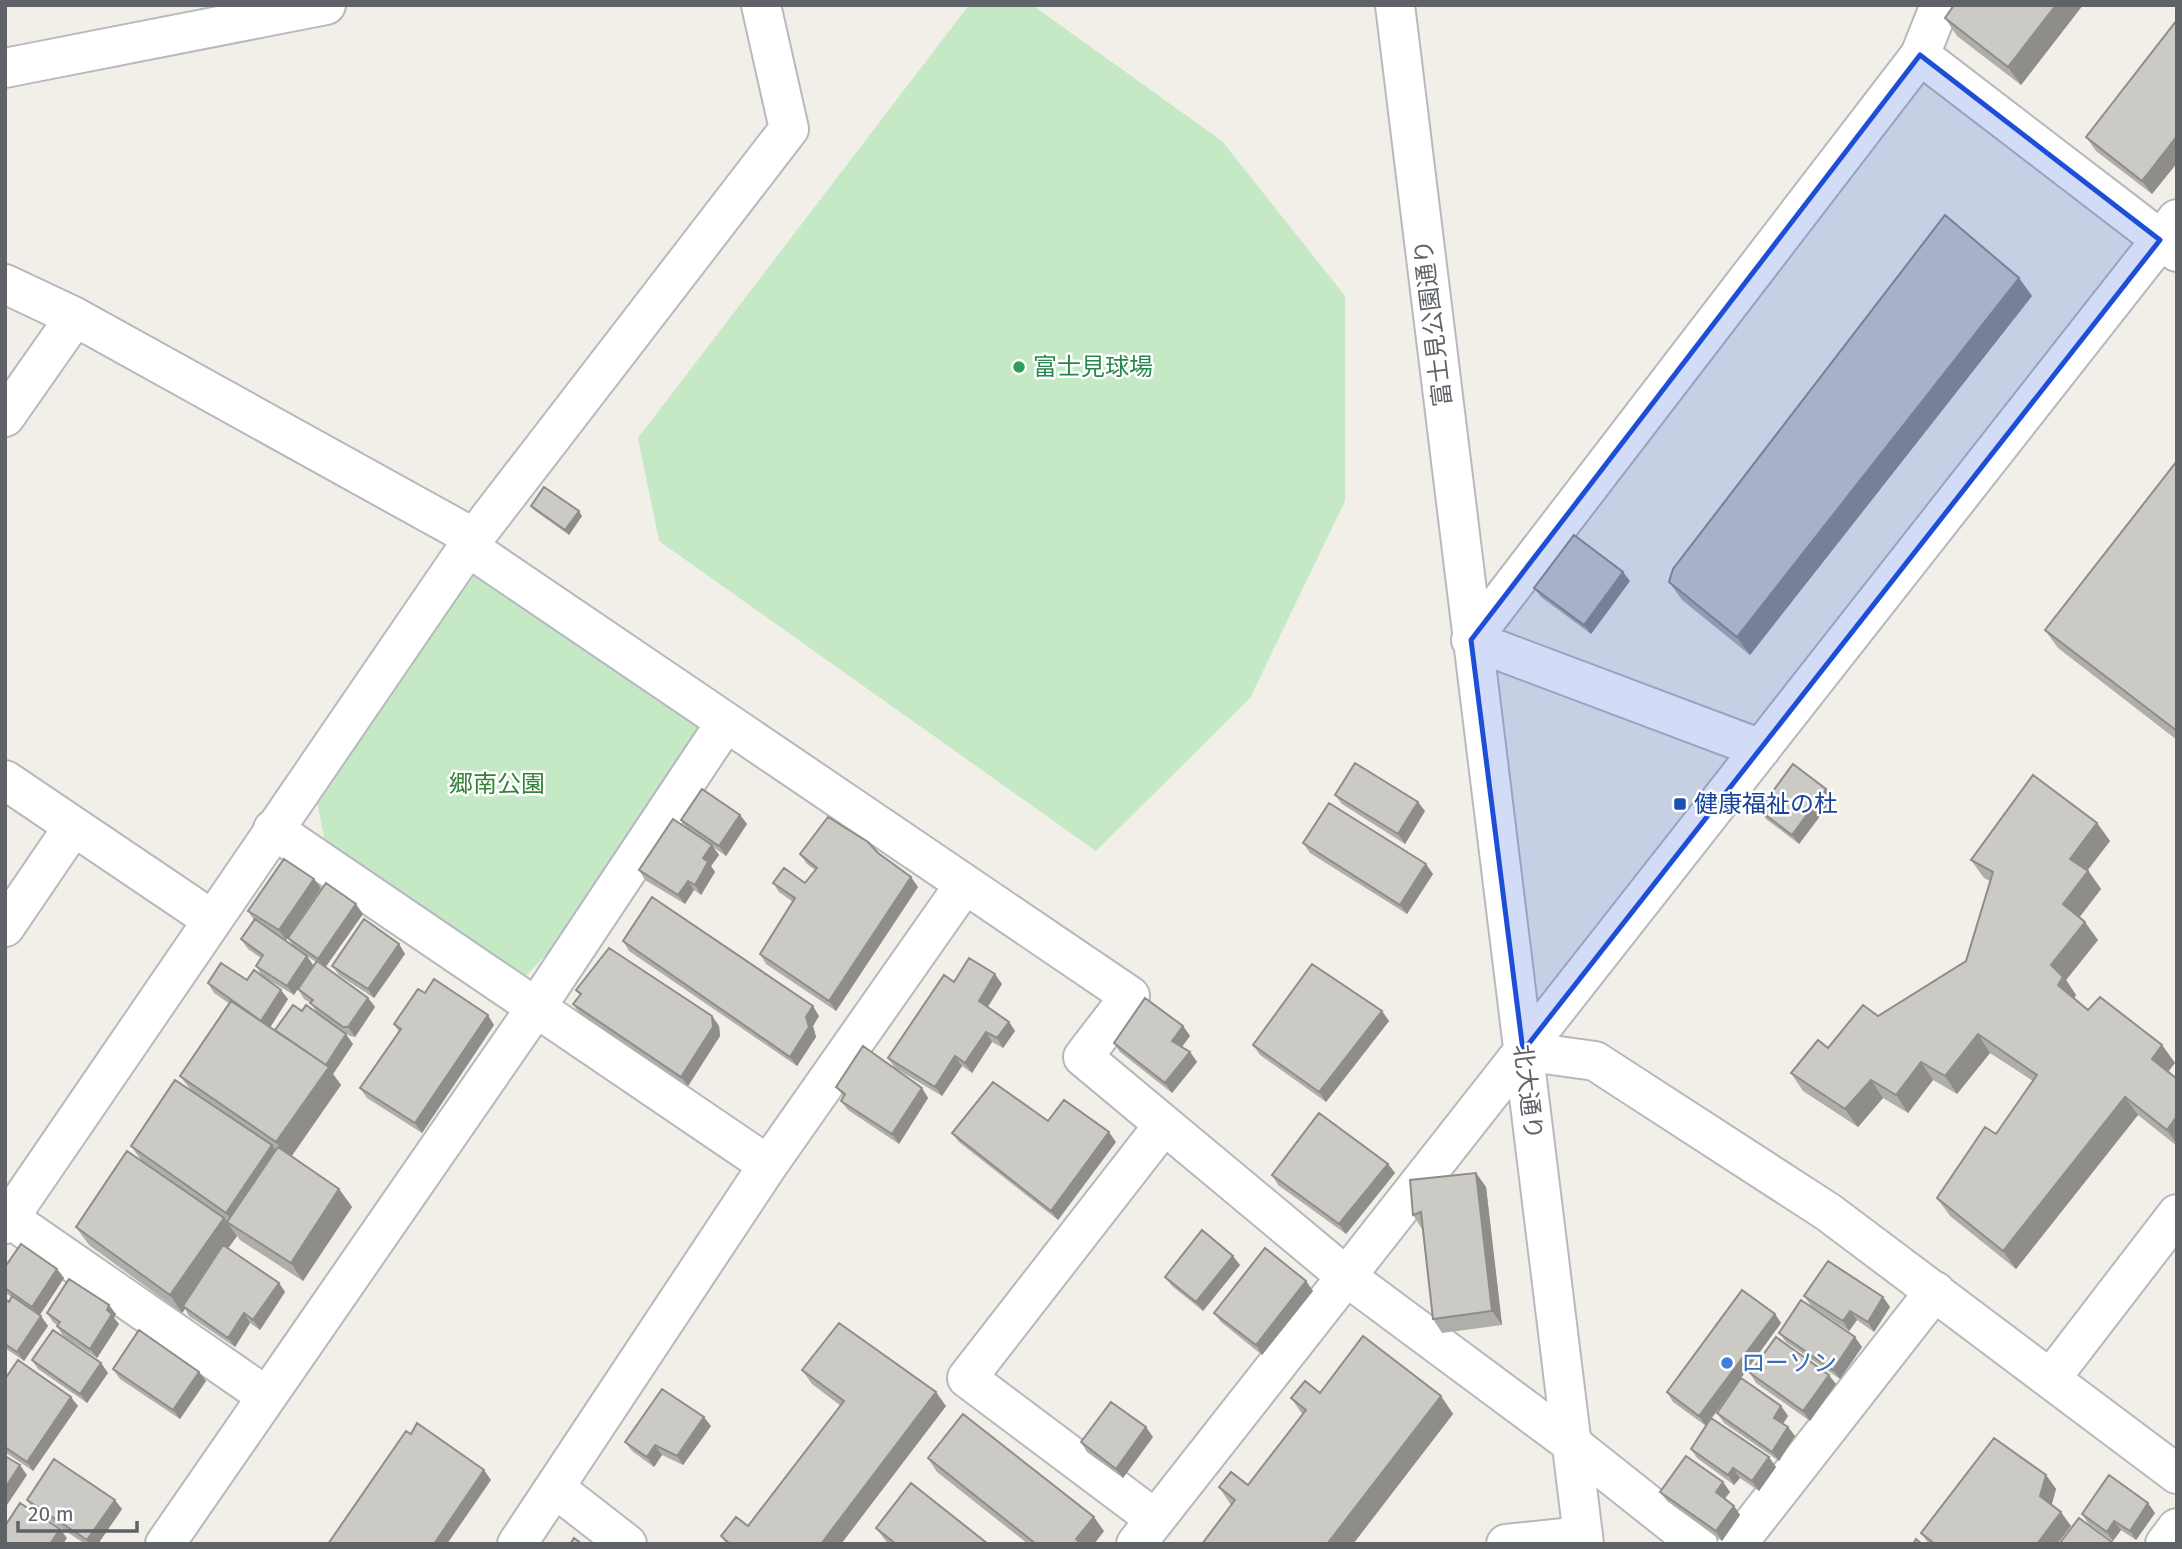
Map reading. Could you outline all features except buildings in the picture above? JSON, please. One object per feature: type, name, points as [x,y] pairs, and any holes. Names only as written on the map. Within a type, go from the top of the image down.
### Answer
[{"type":"street","points":[[5,68],[326,5]]},
{"type":"street","points":[[266,1396],[7,1221],[273,828],[471,542],[789,129],[761,5]]},
{"type":"street","name":"富士見公園通り","points":[[1395,5],[1471,640]]},
{"type":"street","points":[[1761,749],[1471,640],[1920,55],[1940,5]]},
{"type":"street","points":[[1163,1126],[967,1378],[1146,1531],[1761,749],[2171,237],[1920,55]]},
{"type":"street","points":[[5,284],[75,317],[471,542],[726,722],[1130,996],[1083,1058],[1347,1277],[1572,1444],[1698,1544]]},
{"type":"street","points":[[5,417],[75,317]]},
{"type":"street","name":"北大通り","points":[[1471,640],[1584,1540]]},
{"type":"street","points":[[165,1544],[537,1006],[726,722]]},
{"type":"street","points":[[5,780],[211,919]]},
{"type":"street","points":[[5,927],[73,827]]},
{"type":"street","points":[[273,828],[768,1165]]},
{"type":"street","points":[[517,1544],[768,1165],[965,884]]},
{"type":"street","points":[[1523,1051],[1595,1061],[1828,1212],[2177,1474]]},
{"type":"street","points":[[2050,1378],[2177,1213]]},
{"type":"street","points":[[1737,1544],[1935,1291]]},
{"type":"street","points":[[555,1488],[627,1544]]},
{"type":"street","points":[[2165,1544],[2177,1528]]},
{"type":"street","points":[[1506,1544],[1584,1540]]},
{"type":"highlighted area","points":[[1920,55],[2160,240],[1523,1051],[1471,640]]},
{"type":"green space","name":"富士見球場","points":[[969,5],[1032,5],[1222,141],[1345,296],[1345,501],[1250,698],[1096,851],[659,541],[638,438]]},
{"type":"green space","name":"郷南公園","points":[[477,566],[704,724],[562,938],[520,982],[326,846],[317,802]]},
{"type":"place","name":"富士見球場","points":[[1019,367]]},
{"type":"place","name":"健康福祉の杜","points":[[1680,804]]},
{"type":"place","name":"ローソン","points":[[1727,1363]]}]
